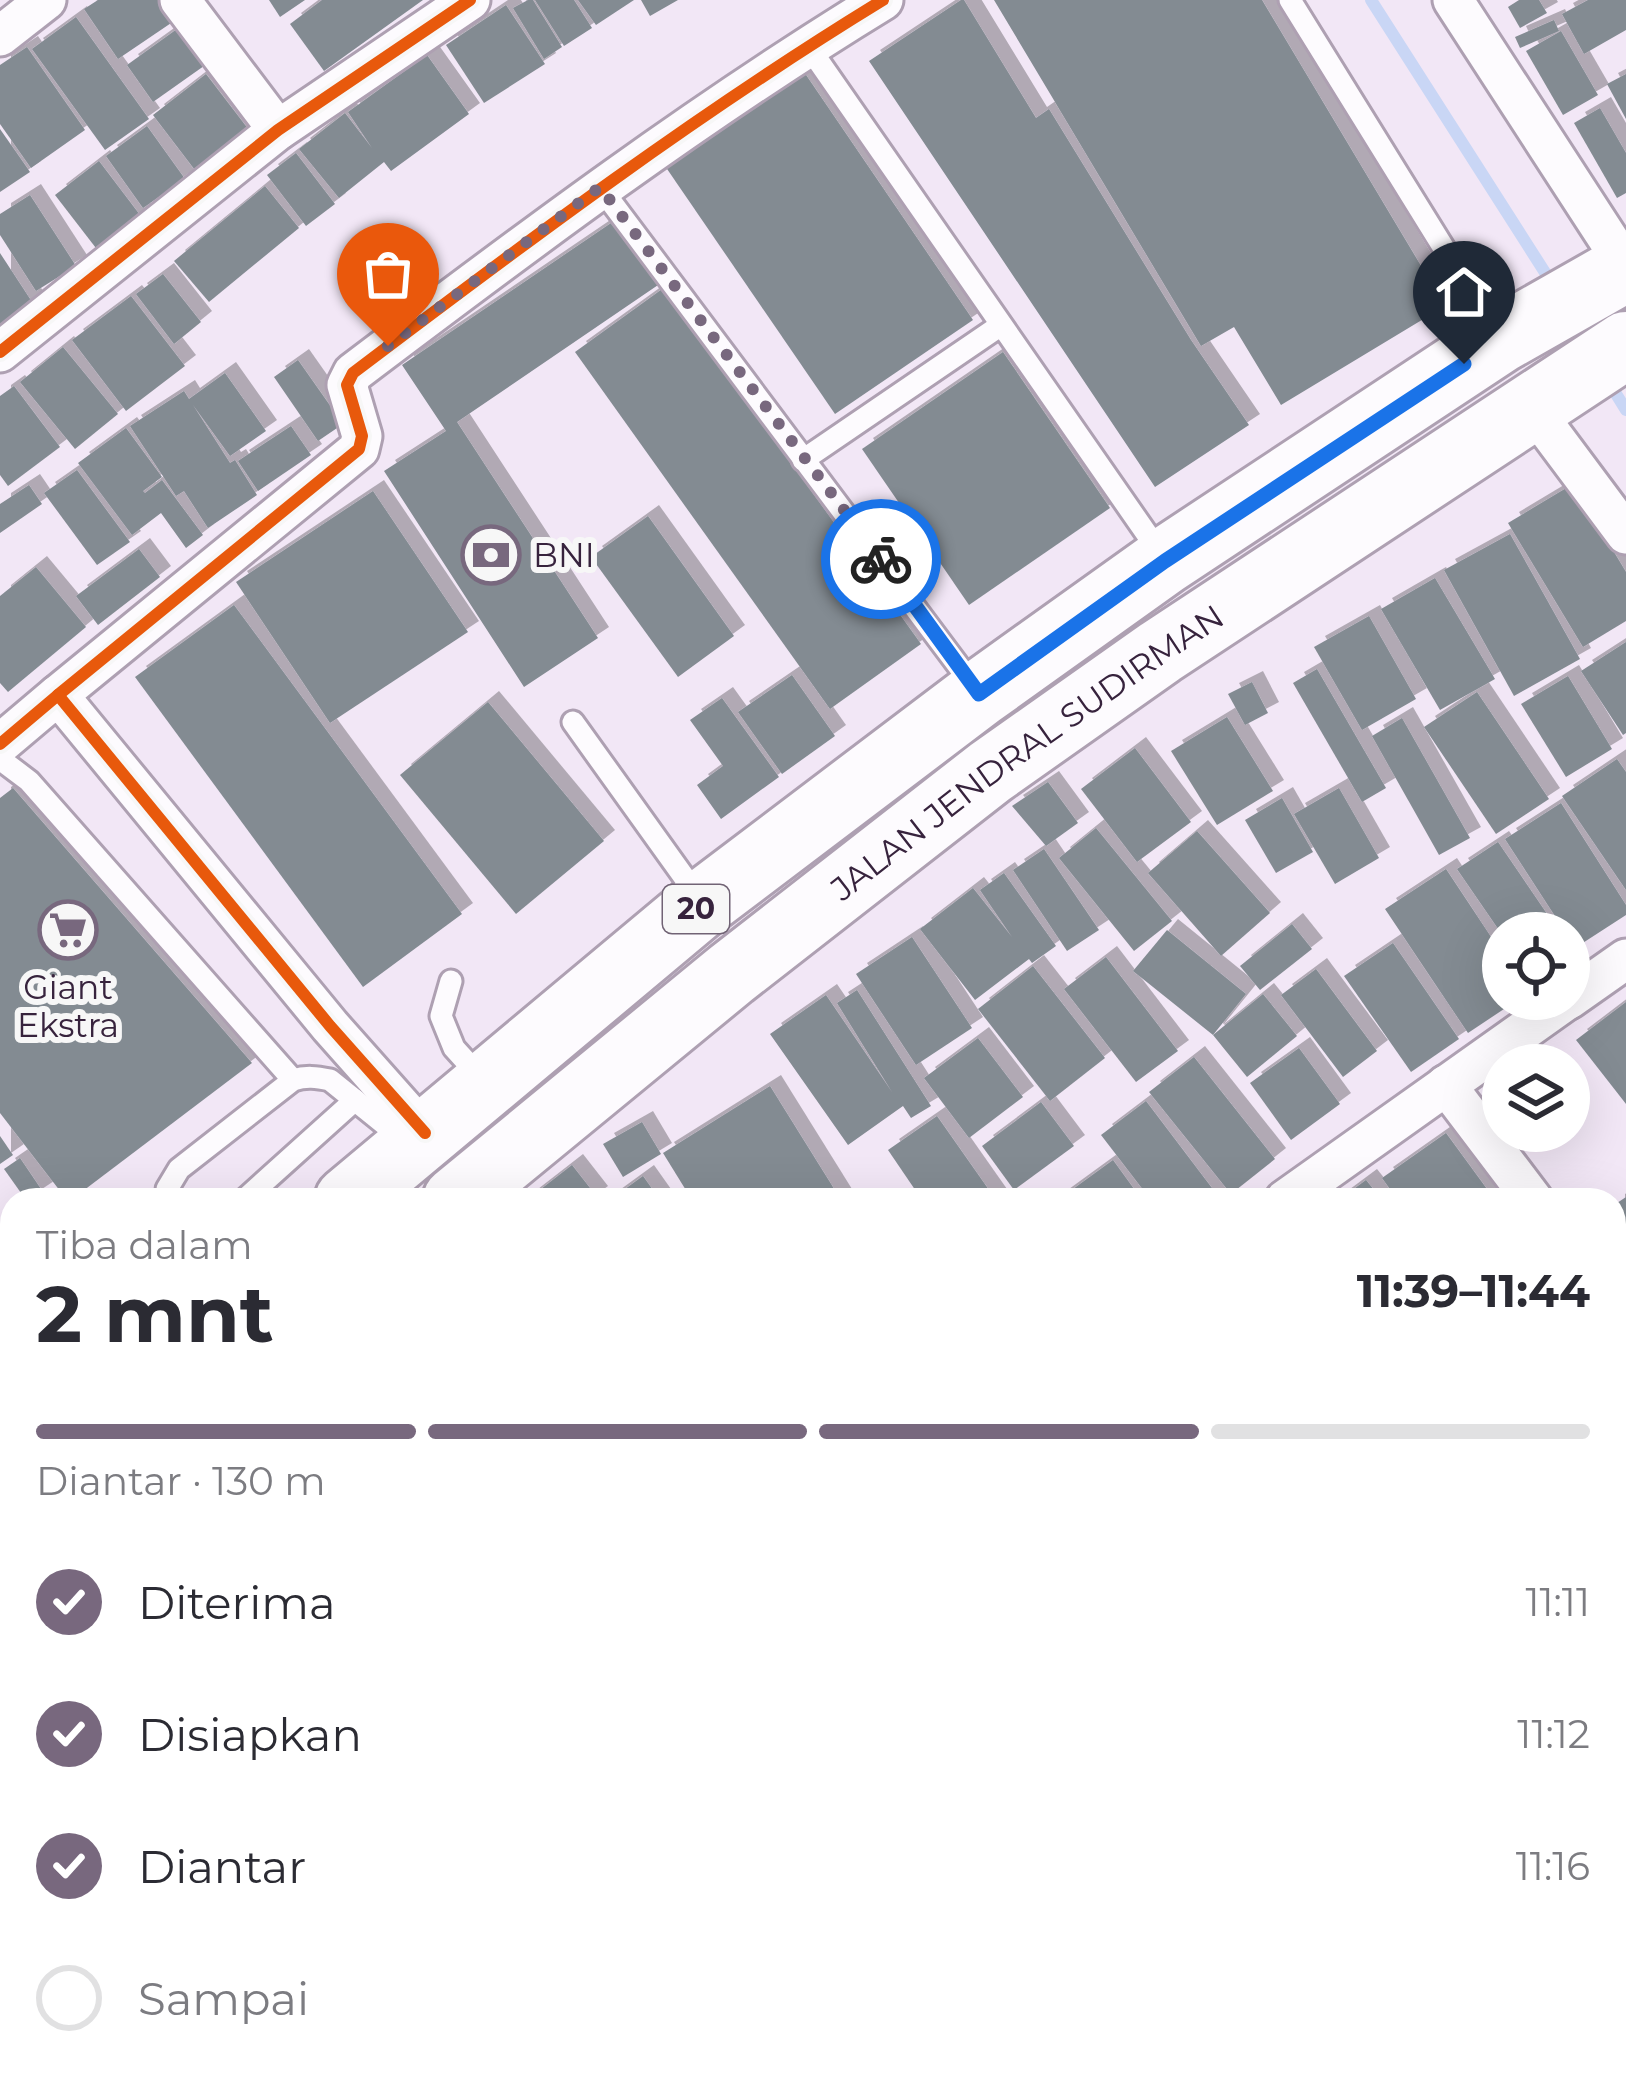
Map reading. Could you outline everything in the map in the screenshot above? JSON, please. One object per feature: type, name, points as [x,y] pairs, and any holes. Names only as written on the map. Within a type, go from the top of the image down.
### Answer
[{"type":"highway","name":"20","points":[[362,1188],[703,903],[979,694],[1165,561],[1513,331],[1622,267]]},
{"type":"highway","name":"JALAN JENDRAL SUDIRMAN","points":[[471,1188],[731,974],[990,772],[1160,652],[1621,349]]},
{"type":"street","points":[[0,36],[46,0]]},
{"type":"street","points":[[180,0],[278,130]]},
{"type":"street","points":[[0,352],[278,130],[470,0]]},
{"type":"street","points":[[0,744],[359,449],[362,436],[346,385],[353,373],[600,187],[883,0]]},
{"type":"street","points":[[1453,0],[1622,267]]},
{"type":"street","points":[[1539,403],[1626,534]]},
{"type":"street","points":[[58,695],[418,1139]]},
{"type":"street","points":[[1590,984],[1626,958]]},
{"type":"street","points":[[1302,1188],[1539,1020]]},
{"type":"street","points":[[1446,1085],[1524,1188]]},
{"type":"lane","points":[[1290,0],[1513,331]]},
{"type":"lane","points":[[808,46],[1165,561]]},
{"type":"lane","points":[[600,187],[979,694]]},
{"type":"lane","points":[[803,460],[1000,325]]},
{"type":"lane","points":[[573,722],[703,903]]},
{"type":"lane","points":[[0,759],[29,781],[293,1080]]},
{"type":"lane","points":[[452,981],[441,1016],[454,1048],[487,1084]]},
{"type":"lane","points":[[168,1188],[179,1169],[293,1080],[330,1080],[418,1139]]},
{"type":"lane","points":[[257,1188],[355,1100]]},
{"type":"building","points":[[98,0],[169,0],[180,17],[118,59],[84,9]]},
{"type":"building","points":[[269,0],[305,0],[280,17]]},
{"type":"building","points":[[322,0],[423,0],[324,71],[290,24]]},
{"type":"building","points":[[533,0],[562,47],[544,59],[513,8]]},
{"type":"building","points":[[535,0],[574,0],[592,28],[564,46]]},
{"type":"building","points":[[578,0],[634,0],[596,25]]},
{"type":"building","points":[[641,0],[678,0],[650,16]]},
{"type":"building","points":[[961,0],[1036,118],[1049,109],[1249,425],[1155,487],[869,61]]},
{"type":"building","points":[[994,0],[1262,0],[1445,306],[1281,405],[1234,327],[1201,346]]},
{"type":"building","points":[[1519,0],[1539,0],[1547,13],[1520,28],[1508,7]]},
{"type":"building","points":[[1588,0],[1626,0],[1626,30],[1584,54],[1562,14]]},
{"type":"building","points":[[506,5],[545,64],[484,103],[446,45]]},
{"type":"building","points":[[76,17],[149,119],[105,150],[32,49]]},
{"type":"building","points":[[1554,20],[1559,31],[1520,48],[1515,37]]},
{"type":"building","points":[[184,24],[211,61],[153,102],[127,65]]},
{"type":"building","points":[[1561,31],[1598,95],[1563,115],[1526,51]]},
{"type":"building","points":[[27,47],[85,130],[31,168],[0,124],[0,65]]},
{"type":"building","points":[[427,55],[469,114],[391,171],[384,162],[339,198],[299,149],[345,113],[372,148],[348,112]]},
{"type":"building","points":[[804,72],[973,320],[835,414],[665,166]]},
{"type":"building","points":[[206,74],[252,134],[198,174],[153,115]]},
{"type":"building","points":[[1626,74],[1626,119],[1607,84]]},
{"type":"building","points":[[1600,108],[1626,153],[1626,193],[1617,198],[1574,123]]},
{"type":"building","points":[[147,126],[185,179],[143,208],[106,156]]},
{"type":"building","points":[[0,129],[30,172],[0,192]]},
{"type":"building","points":[[296,153],[335,204],[306,226],[267,175]]},
{"type":"building","points":[[99,161],[143,219],[99,252],[55,195]]},
{"type":"building","points":[[265,186],[299,228],[209,302],[174,261]]},
{"type":"building","points":[[30,195],[76,266],[36,291],[0,235],[0,214]]},
{"type":"building","points":[[617,219],[661,283],[457,422],[598,638],[524,687],[384,471],[446,431],[402,365]]},
{"type":"building","points":[[0,253],[34,305],[0,327]]},
{"type":"building","points":[[163,274],[201,322],[174,344],[136,294]]},
{"type":"building","points":[[665,287],[921,644],[830,709],[575,352]]},
{"type":"building","points":[[131,296],[185,366],[126,411],[72,340]]},
{"type":"building","points":[[63,347],[118,414],[75,449],[20,382]]},
{"type":"building","points":[[1003,352],[1110,508],[969,605],[862,449]]},
{"type":"building","points":[[298,360],[343,424],[318,441],[274,377]]},
{"type":"building","points":[[225,373],[266,431],[230,456],[193,405],[257,495],[208,528],[184,491],[176,496],[130,426],[184,391],[189,399]]},
{"type":"building","points":[[14,386],[60,447],[8,486],[0,475],[0,396]]},
{"type":"building","points":[[291,426],[311,455],[258,491],[238,461]]},
{"type":"building","points":[[126,428],[162,477],[143,491],[162,480],[203,535],[186,548],[161,513],[132,535],[78,463]]},
{"type":"building","points":[[77,470],[130,542],[97,565],[44,493]]},
{"type":"building","points":[[1573,484],[1626,572],[1626,621],[1583,647],[1508,523]]},
{"type":"building","points":[[29,485],[42,504],[0,533],[0,504]]},
{"type":"building","points":[[373,491],[468,632],[330,723],[236,582]]},
{"type":"building","points":[[648,516],[734,636],[678,677],[591,557]]},
{"type":"building","points":[[1510,534],[1580,659],[1514,696],[1444,570]]},
{"type":"building","points":[[139,549],[160,577],[98,625],[76,596]]},
{"type":"building","points":[[36,567],[86,627],[8,692],[0,683],[0,596]]},
{"type":"building","points":[[1435,578],[1495,679],[1440,710],[1381,609]]},
{"type":"building","points":[[234,605],[462,914],[363,987],[135,677]]},
{"type":"building","points":[[1369,616],[1416,699],[1362,730],[1314,647]]},
{"type":"building","points":[[1626,642],[1626,733],[1623,735],[1581,671]]},
{"type":"building","points":[[1317,669],[1386,788],[1362,802],[1293,683]]},
{"type":"building","points":[[792,675],[835,736],[782,774],[738,712]]},
{"type":"building","points":[[1568,676],[1612,749],[1566,777],[1521,704]]},
{"type":"building","points":[[1252,682],[1268,713],[1245,725],[1228,694]]},
{"type":"building","points":[[1477,692],[1549,799],[1496,834],[1424,727]]},
{"type":"building","points":[[722,698],[779,777],[721,819],[697,785],[723,766],[690,720]]},
{"type":"building","points":[[488,702],[604,841],[516,914],[400,775]]},
{"type":"building","points":[[1227,717],[1273,791],[1217,825],[1171,751]]},
{"type":"building","points":[[1402,718],[1470,838],[1439,855],[1372,736]]},
{"type":"building","points":[[1135,748],[1191,822],[1137,862],[1081,789]]},
{"type":"building","points":[[1617,759],[1626,772],[1626,890],[1562,796]]},
{"type":"building","points":[[1048,782],[1078,823],[1046,846],[1012,806]]},
{"type":"building","name":"Giant Ekstra","points":[[13,788],[252,1063],[87,1188],[58,1188],[0,1113],[0,798]]},
{"type":"building","points":[[1339,788],[1379,858],[1335,884],[1294,814]]},
{"type":"building","points":[[1282,798],[1313,852],[1276,873],[1245,820]]},
{"type":"building","points":[[1561,803],[1626,905],[1626,915],[1590,938],[1590,912],[1552,912],[1505,839]]},
{"type":"building","points":[[1096,828],[1172,921],[1134,951],[1059,858]]},
{"type":"building","points":[[1197,831],[1270,913],[1221,956],[1148,873]]},
{"type":"building","points":[[1498,842],[1546,912],[1487,912],[1457,869]]},
{"type":"building","points":[[1044,849],[1099,930],[1067,951],[1013,870]]},
{"type":"building","points":[[1446,869],[1482,923],[1482,1020],[1488,1020],[1468,1033],[1385,909]]},
{"type":"building","points":[[1004,873],[1056,946],[1032,963],[1029,959],[975,1000],[920,929],[973,888],[1012,937],[980,890]]},
{"type":"building","points":[[1292,924],[1312,949],[1260,990],[1240,966]]},
{"type":"building","points":[[1167,930],[1246,994],[1213,1035],[1133,971]]},
{"type":"building","points":[[912,937],[972,1028],[916,1065],[856,974]]},
{"type":"building","points":[[1393,943],[1459,1039],[1411,1072],[1344,976]]},
{"type":"building","points":[[1106,957],[1178,1051],[1136,1082],[1064,989]]},
{"type":"building","points":[[1033,966],[1105,1058],[1050,1101],[978,1009]]},
{"type":"building","points":[[1316,969],[1377,1051],[1343,1077],[1281,995]]},
{"type":"building","points":[[857,990],[931,1106],[911,1118],[903,1106],[848,1145],[770,1034],[826,995],[892,1092],[837,1003]]},
{"type":"building","points":[[1263,994],[1297,1036],[1247,1077],[1213,1035]]},
{"type":"building","points":[[1626,1002],[1626,1104],[1590,1058],[1590,1044],[1576,1040]]},
{"type":"building","points":[[978,1038],[1023,1097],[969,1138],[924,1078]]},
{"type":"building","points":[[1299,1048],[1340,1104],[1291,1140],[1250,1083]]},
{"type":"building","points":[[1194,1057],[1275,1159],[1239,1188],[1226,1188],[1149,1092]]},
{"type":"building","points":[[770,1086],[834,1188],[685,1188],[663,1153]]},
{"type":"building","points":[[1146,1101],[1212,1188],[1142,1188],[1101,1135]]},
{"type":"building","points":[[1041,1102],[1074,1146],[1013,1188],[982,1146]]},
{"type":"building","points":[[937,1116],[988,1188],[914,1188],[888,1150]]},
{"type":"building","points":[[642,1122],[661,1154],[623,1177],[603,1144]]},
{"type":"building","points":[[1446,1133],[1486,1188],[1389,1188],[1382,1178]]},
{"type":"building","points":[[0,1136],[13,1155],[0,1164]]},
{"type":"building","points":[[20,1158],[40,1188],[17,1188],[4,1169]]},
{"type":"building","points":[[1113,1160],[1133,1188],[1074,1188]]},
{"type":"building","points":[[572,1165],[590,1188],[542,1188]]},
{"type":"building","points":[[643,1176],[652,1188],[626,1188]]},
{"type":"waterway","points":[[1371,0],[1553,285]]},
{"type":"waterway","points":[[1608,381],[1626,410]]},
{"type":"cycle path","points":[[0,352],[278,130],[470,0]]},
{"type":"cycle path","points":[[58,695],[359,449],[362,436],[347,385],[353,373],[680,133],[883,0]]},
{"type":"cycle path","points":[[0,744],[58,695],[330,1026],[425,1133]]},
{"type":"way so far","points":[[388,346],[600,187],[881,559]]},
{"type":"place","name":"BNI","points":[[491,555]]},
{"type":"place","name":"Giant Ekstra","points":[[68,930]]},
{"type":"route","points":[[881,559],[979,694],[1165,561],[1464,364]]}]
